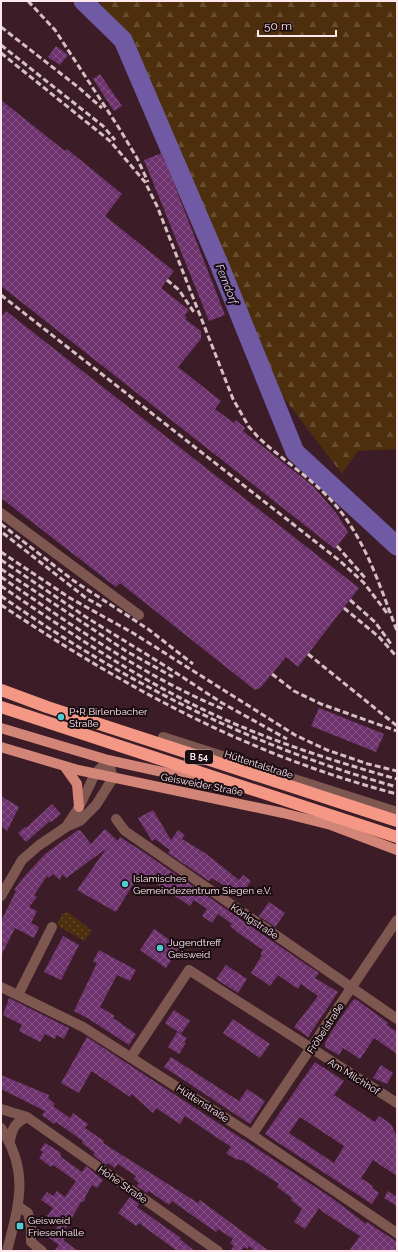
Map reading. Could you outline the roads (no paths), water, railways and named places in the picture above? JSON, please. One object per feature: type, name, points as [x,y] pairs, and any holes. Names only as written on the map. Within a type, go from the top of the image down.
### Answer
[{"type":"highway","name":"Hüttentalstraße","points":[[1,690],[55,710],[397,821]]},
{"type":"highway","name":"B 54","points":[[1,707],[397,837]]},
{"type":"main road","name":"Geisweider Straße","points":[[1,728],[108,760],[336,811],[397,833]]},
{"type":"main road","name":"Geisweider Straße","points":[[1,747],[65,767],[332,825],[397,850]]},
{"type":"main road","points":[[65,767],[77,784],[79,807]]},
{"type":"street","points":[[1,513],[140,615]]},
{"type":"street","points":[[163,737],[397,812]]},
{"type":"street","points":[[66,827],[79,807],[95,774],[108,760]]},
{"type":"street","points":[[1,896],[22,860],[38,846],[66,827],[80,821],[96,805],[113,778],[108,760]]},
{"type":"street","name":"Königstraße","points":[[116,820],[125,831],[397,1019]]},
{"type":"street","name":"Fröbelstraße","points":[[252,1135],[311,1050],[397,920]]},
{"type":"street","points":[[18,995],[52,927]]},
{"type":"street","name":"Am Milchhof","points":[[131,1057],[189,970],[311,1050],[394,1101]]},
{"type":"street","name":"Hüttenstraße","points":[[1,987],[83,1027],[252,1135],[397,1233]]},
{"type":"street","name":"Hohe Straße","points":[[1,1108],[27,1117],[218,1251]]},
{"type":"street","points":[[10,1141],[12,1129],[18,1121],[27,1117]]},
{"type":"street","points":[[1,1128],[10,1141],[20,1174],[18,1206],[7,1251]]},
{"type":"street","points":[[18,1206],[28,1212],[31,1227],[31,1242],[42,1251]]},
{"type":"waterway","name":"Ferndorf","points":[[83,1],[123,40],[219,264],[295,452],[397,546]]},
{"type":"railway","points":[[28,1],[55,30],[119,128],[137,158],[148,182]]},
{"type":"railway","points":[[1,27],[78,87],[102,108]]},
{"type":"railway","points":[[1,45],[103,126],[115,140]]},
{"type":"railway","points":[[1,53],[110,141],[145,182],[157,206],[233,399],[249,427],[258,437],[320,489],[341,511],[361,543],[369,560],[397,631]]},
{"type":"railway","points":[[167,280],[179,290],[195,314]]},
{"type":"railway","points":[[1,295],[340,561],[364,583],[387,613]]},
{"type":"railway","points":[[1,524],[74,581],[148,629],[193,664]]},
{"type":"railway","points":[[3,533],[86,598],[104,608]]},
{"type":"railway","points":[[337,546],[366,579]]},
{"type":"railway","points":[[1,552],[70,598],[133,633],[295,735],[327,750],[368,764],[397,771]]},
{"type":"railway","points":[[1,560],[89,619],[222,703],[287,739]]},
{"type":"railway","points":[[1,569],[126,651],[173,677]]},
{"type":"railway","points":[[1,577],[109,649],[193,696],[223,709]]},
{"type":"railway","points":[[1,586],[122,665],[198,707],[246,729],[296,748],[397,779]]},
{"type":"railway","points":[[1,596],[48,628],[95,657],[142,684],[191,709],[291,752],[343,771],[397,787]]},
{"type":"railway","points":[[350,600],[375,622],[391,644]]},
{"type":"railway","points":[[1,605],[48,636],[143,691],[191,716],[290,760],[342,778],[397,794]]},
{"type":"railway","points":[[344,608],[379,637],[397,657]]},
{"type":"railway","points":[[308,654],[397,726]]},
{"type":"railway","points":[[272,674],[294,691],[321,704],[397,731]]},
{"type":"place","name":"P+R Birlenbacher Straße","points":[[61,717]]},
{"type":"place","name":"Islamisches Gemeindezentrum Siegen e.V.","points":[[125,884]]},
{"type":"place","name":"Jugendtreff Geisweid","points":[[160,948]]},
{"type":"place","name":"Geisweid Friesenhalle","points":[[20,1226]]}]
